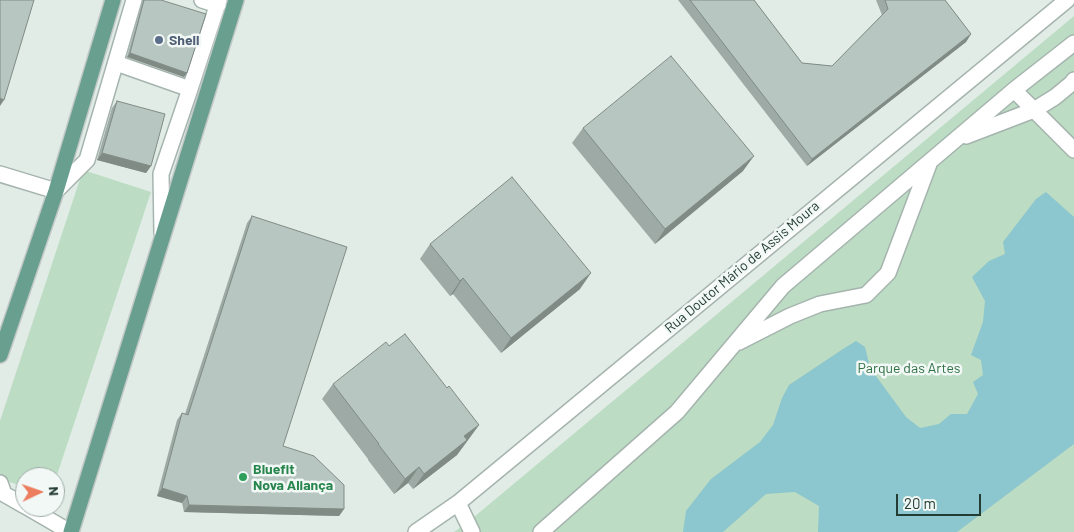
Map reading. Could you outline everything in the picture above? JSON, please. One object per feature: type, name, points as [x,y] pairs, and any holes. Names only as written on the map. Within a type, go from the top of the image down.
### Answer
[{"type":"main road","points":[[0,355],[56,191],[113,0]]},
{"type":"main road","points":[[70,532],[236,0]]},
{"type":"street","points":[[0,174],[56,191],[87,160],[134,0]]},
{"type":"street","points":[[162,239],[161,174],[218,3],[202,0]]},
{"type":"street","name":"Rua Doutor Mário de Assis Moura","points":[[416,532],[458,503],[1067,0]]},
{"type":"street","points":[[541,532],[678,412],[783,286],[1014,90],[1074,43]]},
{"type":"street","points":[[116,62],[190,89]]},
{"type":"street","points":[[956,140],[1034,110],[1056,97],[1074,80]]},
{"type":"street","points":[[1014,90],[1074,150]]},
{"type":"street","points":[[733,345],[790,316],[820,304],[866,295],[888,273],[929,162]]},
{"type":"street","points":[[0,483],[4,494],[15,500]]},
{"type":"street","points":[[458,503],[472,532]]},
{"type":"street","points":[[45,517],[70,532]]},
{"type":"green space","name":"Parque das Artes","points":[[1074,16],[1074,532],[454,532],[468,522]]},
{"type":"green space","points":[[83,170],[151,192],[60,467],[15,467],[15,484],[0,479],[0,421]]},
{"type":"water","points":[[1046,192],[1074,217],[1074,444],[957,532],[818,532],[819,506],[795,492],[766,494],[723,532],[683,532],[686,511],[711,479],[760,442],[773,425],[782,398],[789,385],[856,341],[865,347],[870,368],[906,417],[920,428],[939,424],[951,414],[967,414],[978,394],[973,382],[983,375],[981,360],[971,355],[983,322],[985,301],[972,277],[989,261],[1005,254],[1003,242],[1036,199]]},
{"type":"building","points":[[0,0],[34,0],[4,100],[0,98]]},
{"type":"building","points":[[144,0],[161,0],[206,14],[187,73],[130,53]]},
{"type":"building","points":[[690,0],[754,0],[802,63],[832,66],[888,9],[885,0],[945,0],[971,34],[812,159]]},
{"type":"building","points":[[671,56],[754,156],[665,229],[583,128]]},
{"type":"building","points":[[117,101],[165,114],[151,166],[102,153]]},
{"type":"building","points":[[512,177],[591,273],[511,338],[463,278],[460,281],[430,244]]},
{"type":"building","points":[[252,216],[347,247],[283,446],[314,456],[344,485],[344,509],[189,505],[187,496],[162,488],[182,413],[188,415]]},
{"type":"building","points":[[405,334],[479,425],[464,436],[467,440],[424,474],[419,467],[405,479],[333,384],[386,342],[389,346]]},
{"type":"place","name":"Shell","points":[[159,40]]},
{"type":"place","name":"Bluefit Nova Aliança","points":[[243,477]]}]
